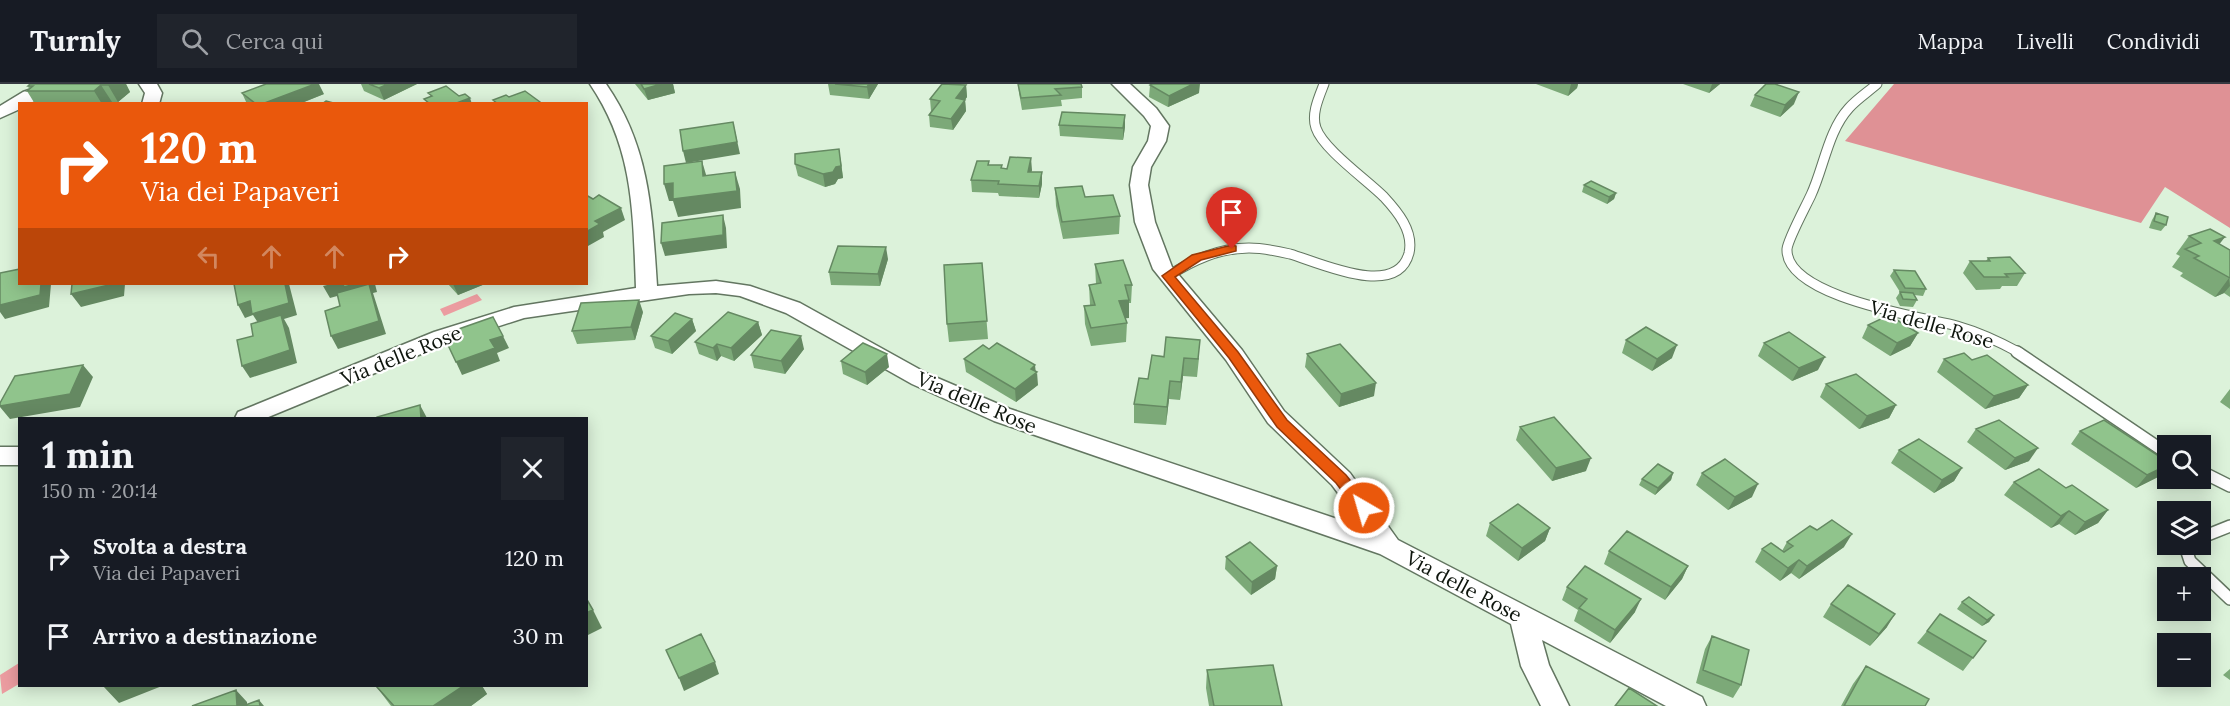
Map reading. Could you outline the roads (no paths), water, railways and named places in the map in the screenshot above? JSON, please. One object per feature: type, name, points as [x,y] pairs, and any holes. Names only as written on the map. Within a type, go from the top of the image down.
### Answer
[{"type":"street","points":[[19,102],[61,84]]},
{"type":"street","points":[[147,84],[153,88],[151,102]]},
{"type":"street","points":[[598,84],[619,118],[637,174],[647,293]]},
{"type":"street","points":[[1120,84],[1150,112],[1160,126],[1156,145],[1142,167],[1139,185],[1145,222],[1162,266],[1234,355],[1282,424],[1350,490],[1389,547]]},
{"type":"street","points":[[0,113],[18,102]]},
{"type":"street","name":"Via delle Rose","points":[[249,417],[281,406],[409,350],[471,326],[536,309],[647,293],[716,287],[743,290],[759,294],[811,317],[920,379],[994,412],[1389,547],[1692,706]]},
{"type":"street","points":[[0,456],[18,456]]},
{"type":"street","points":[[1523,617],[1535,666],[1555,706]]},
{"type":"lane","points":[[1168,276],[1196,258],[1218,251],[1241,248],[1280,252],[1366,277],[1389,274],[1403,265],[1410,244],[1408,233],[1399,216],[1316,128],[1316,104],[1324,84]]},
{"type":"lane","name":"Via delle Rose","points":[[1877,84],[1840,120],[1813,190],[1787,248],[1787,259],[1797,271],[1832,292],[1870,306],[1958,327],[2005,345],[2058,377],[2135,434],[2157,447]]},
{"type":"lane","points":[[2211,476],[2230,486]]},
{"type":"lane","points":[[2211,534],[2230,526]]},
{"type":"lane","points":[[2188,555],[2190,561],[2230,599]]}]
